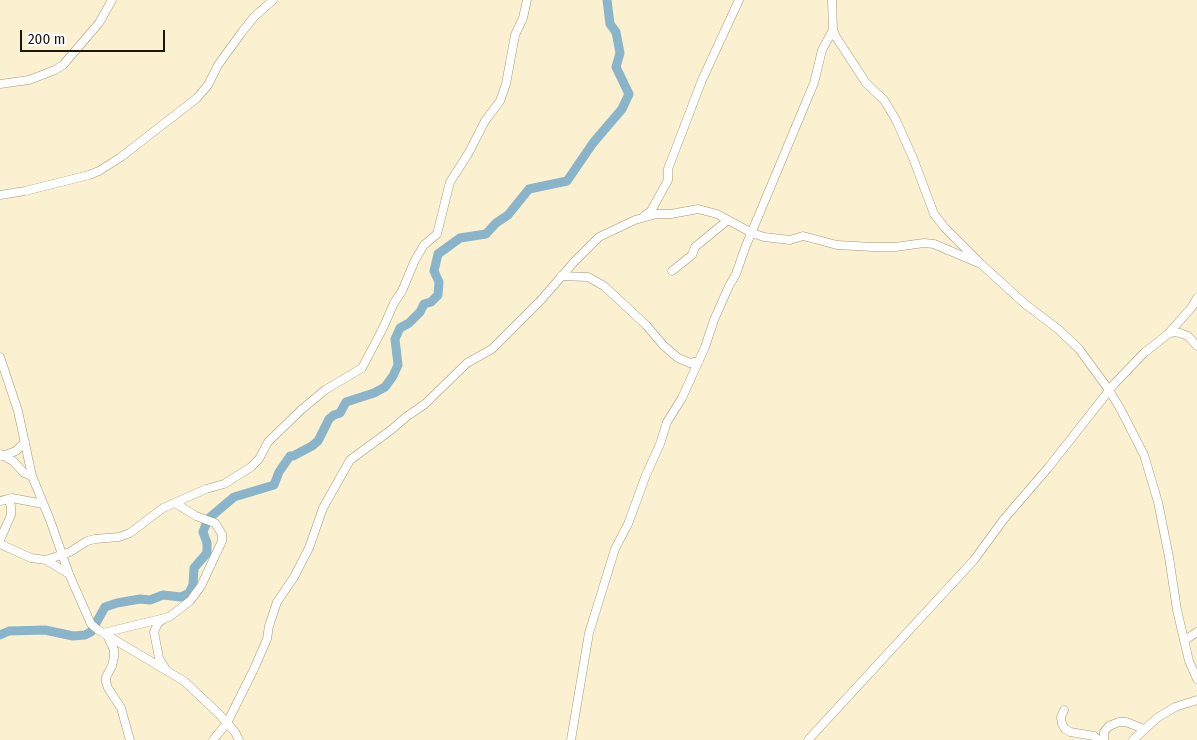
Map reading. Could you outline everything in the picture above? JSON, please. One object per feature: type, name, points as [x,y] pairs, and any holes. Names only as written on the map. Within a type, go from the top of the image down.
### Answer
[{"type":"street","points":[[0,84],[42,76],[63,65],[99,23],[112,0]]},
{"type":"street","points":[[0,195],[25,191],[89,175],[121,157],[197,98],[208,85],[218,65],[242,32],[254,17],[273,0]]},
{"type":"street","points":[[46,560],[62,555],[87,541],[119,538],[130,533],[155,513],[174,503],[206,489],[224,484],[251,467],[259,459],[268,442],[301,410],[325,390],[355,373],[365,363],[394,303],[402,291],[415,260],[424,246],[437,234],[450,182],[485,122],[500,101],[506,84],[515,35],[527,0]]},
{"type":"street","points":[[642,218],[651,211],[668,180],[668,169],[702,80],[738,0]]},
{"type":"street","points":[[571,740],[587,640],[615,550],[628,524],[667,422],[682,398],[706,348],[714,320],[736,274],[814,83],[825,43],[832,30],[832,0]]},
{"type":"street","points":[[832,30],[866,83],[884,100],[896,120],[914,158],[934,214],[945,228],[981,264],[1079,349],[1109,390],[1144,455],[1158,502],[1184,641],[1197,679]]},
{"type":"street","points":[[213,740],[227,723],[267,639],[277,602],[294,577],[309,548],[323,508],[350,460],[426,404],[467,363],[492,349],[541,300],[561,276],[599,237],[642,218],[698,208],[707,210],[752,233],[764,237],[790,240],[802,236],[837,244],[895,247],[924,243],[934,244],[981,264]]},
{"type":"street","points":[[672,272],[692,255],[695,247],[728,220]]},
{"type":"street","points":[[561,276],[588,277],[599,282],[646,325],[663,345],[678,358],[690,363],[699,361]]},
{"type":"street","points":[[808,740],[974,560],[1004,519],[1048,468],[1109,390],[1144,353],[1168,334],[1183,318],[1197,298]]},
{"type":"street","points":[[1183,318],[1184,332],[1197,346]]},
{"type":"street","points":[[1168,334],[1174,332],[1188,336]]},
{"type":"street","points":[[0,357],[13,394],[32,476],[69,574],[91,624],[166,669],[192,687],[235,732],[239,740]]},
{"type":"street","points":[[1,456],[16,451],[25,442]]},
{"type":"street","points":[[1,456],[10,459],[24,473],[32,476]]},
{"type":"street","points":[[4,500],[12,498],[43,504]]},
{"type":"street","points":[[0,540],[11,515],[11,506],[4,500]]},
{"type":"street","points":[[166,669],[159,658],[154,632],[158,623],[186,604],[196,594],[222,541],[222,534],[215,523],[196,516],[174,503]]},
{"type":"street","points":[[0,544],[31,558],[46,560],[69,574]]},
{"type":"street","points":[[103,632],[167,617]]},
{"type":"street","points":[[103,632],[112,643],[114,657],[106,677],[106,682],[111,694],[121,708],[130,740]]},
{"type":"street","points":[[1184,641],[1197,632]]},
{"type":"street","points":[[1133,740],[1144,728],[1174,706],[1197,700]]},
{"type":"street","points":[[1064,710],[1061,717],[1065,729],[1070,732],[1094,736],[1100,740]]},
{"type":"street","points":[[1104,740],[1104,732],[1109,726],[1119,722],[1126,722],[1144,728]]},
{"type":"waterway","points":[[0,635],[9,631],[45,630],[73,636],[85,635],[91,632],[105,607],[140,599],[150,600],[163,595],[181,597],[189,593],[193,585],[194,568],[207,553],[207,543],[203,532],[208,519],[234,497],[274,485],[279,472],[290,456],[312,446],[318,441],[329,419],[340,413],[346,402],[374,393],[385,387],[398,365],[395,339],[400,328],[409,323],[420,312],[424,304],[431,302],[438,295],[439,282],[434,271],[438,254],[460,238],[486,234],[496,223],[508,215],[529,189],[567,181],[593,143],[622,109],[629,94],[616,67],[620,53],[616,32],[610,24],[607,0]]}]
